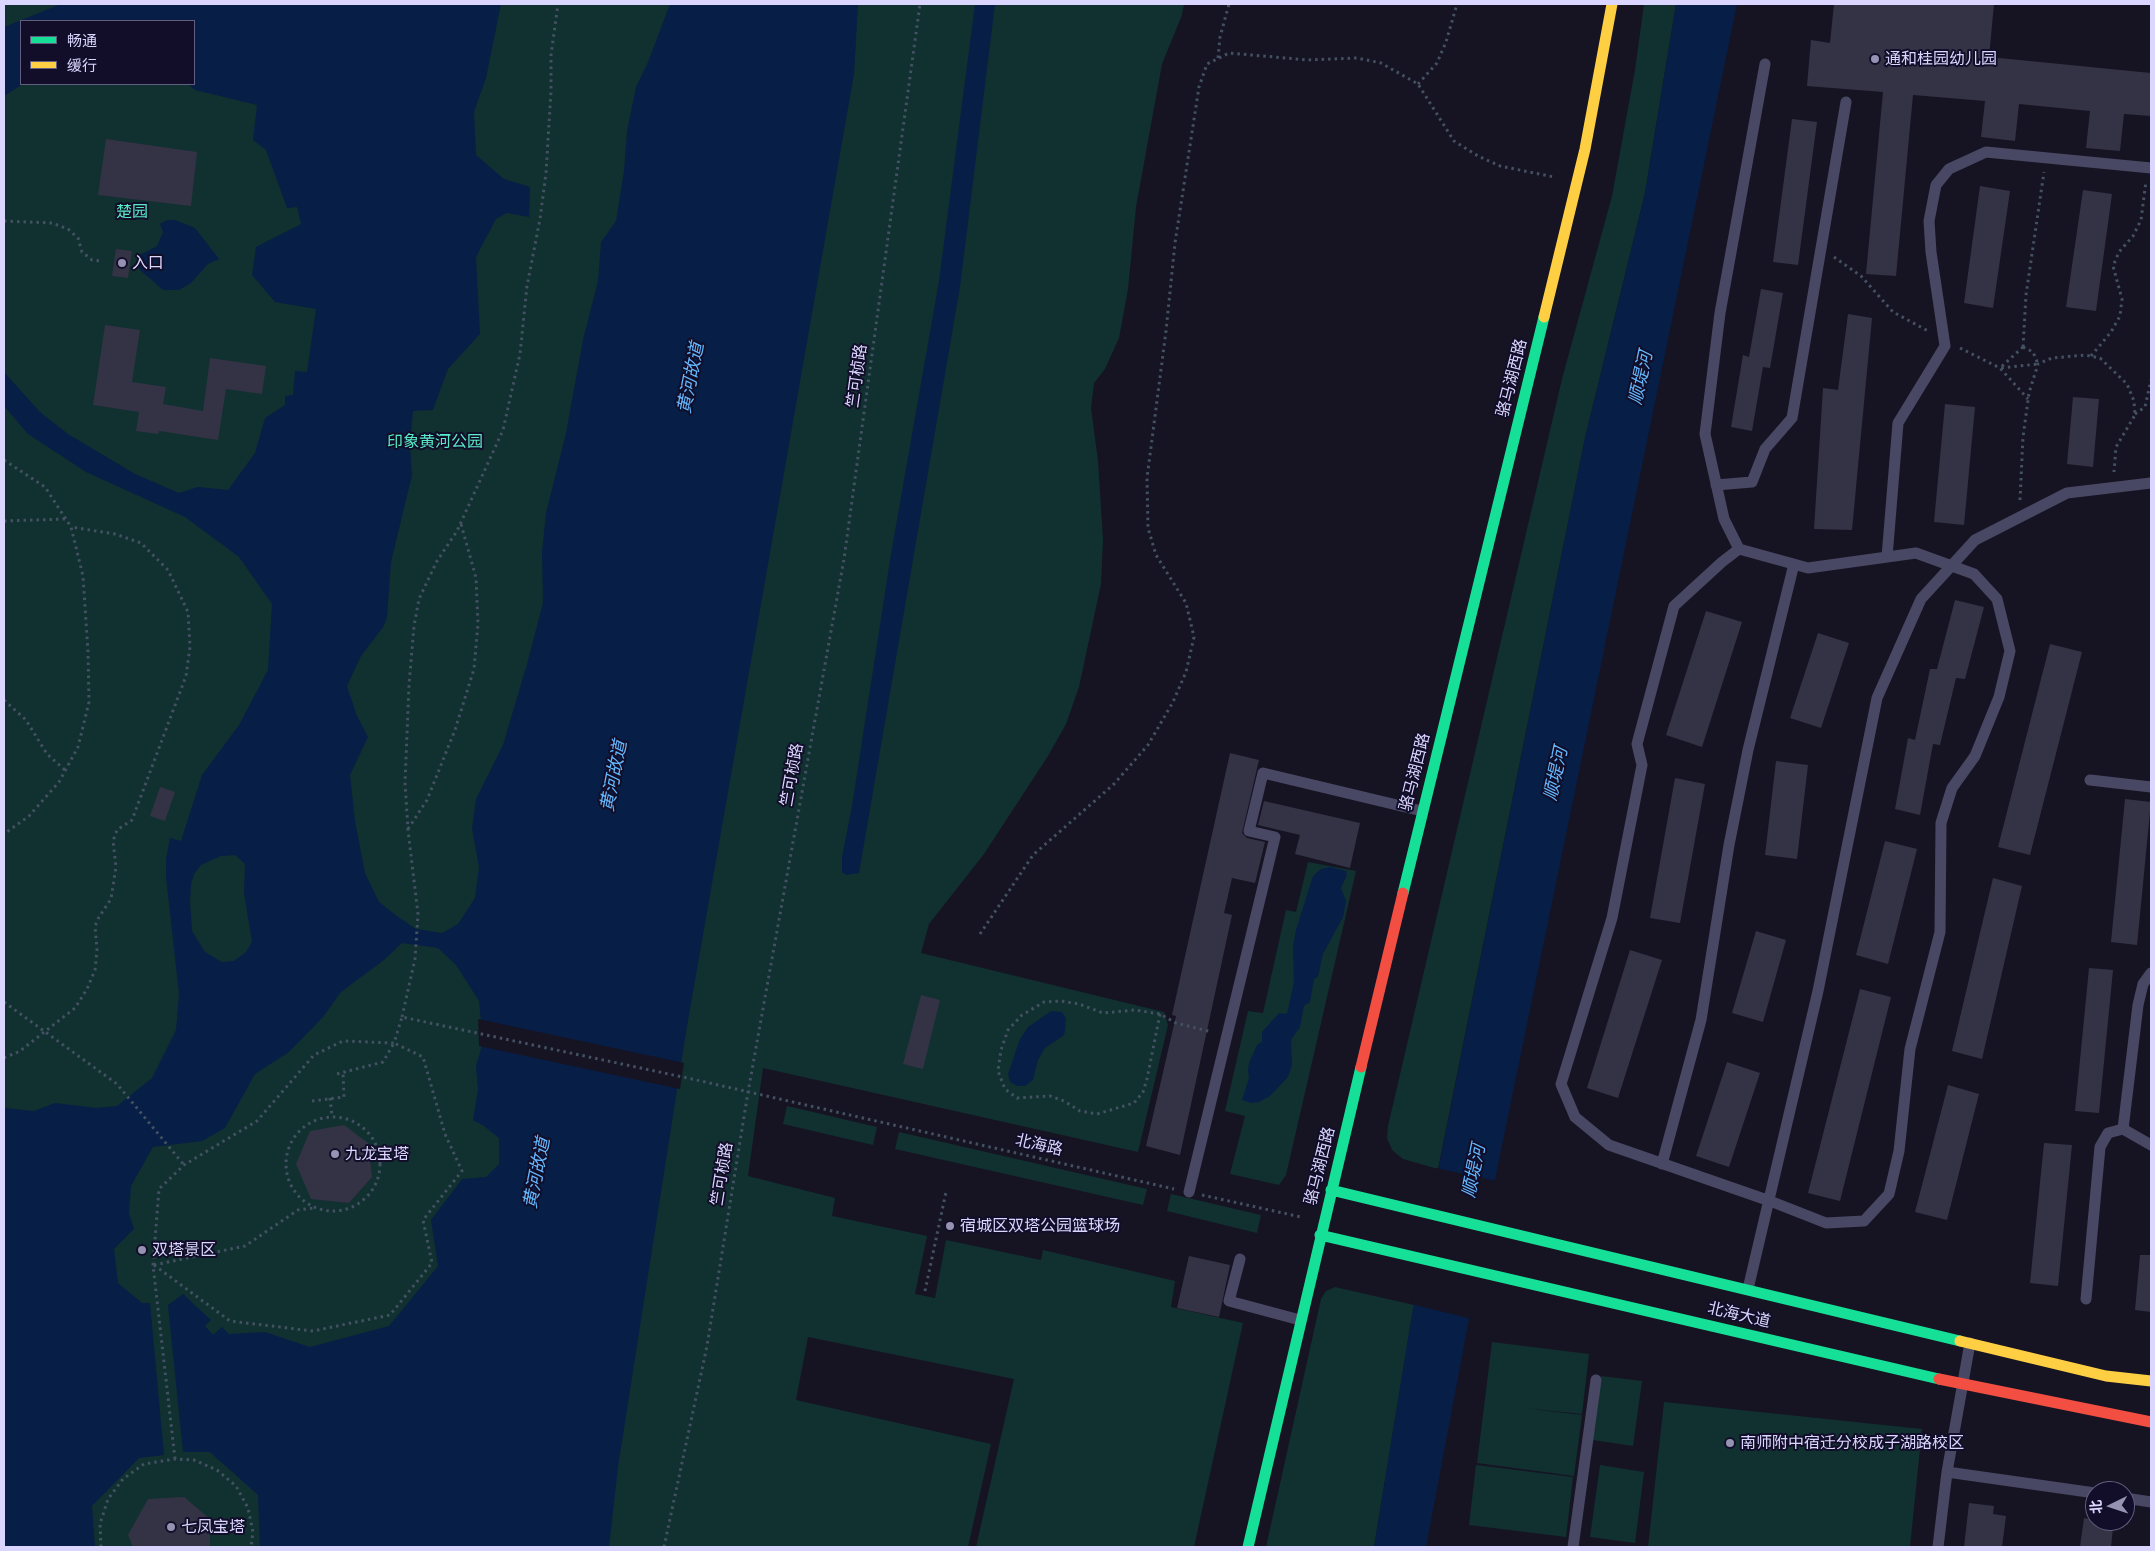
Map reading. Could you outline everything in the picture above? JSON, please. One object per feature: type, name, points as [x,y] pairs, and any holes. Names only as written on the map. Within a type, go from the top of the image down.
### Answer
[{"type":"street","name":"骆马湖西路","points":[[1248,1547],[1323,1222],[1422,811],[1585,149],[1612,4]]},
{"type":"street","name":"北海大道","points":[[1332,1190],[1970,1343],[2091,1377],[2151,1381]]},
{"type":"street","name":"北海大道","points":[[1320,1235],[1962,1384],[2083,1404],[2151,1422]]},
{"type":"lane","points":[[1739,549],[1674,606],[1637,744],[1642,765],[1612,918],[1561,1084],[1574,1117],[1609,1145],[1770,1201],[1826,1223],[1864,1222],[1889,1194],[1899,1151],[1910,1050],[1940,932],[1941,823],[1952,788],[1975,756],[1996,705],[2010,651],[1998,599],[1974,574],[1916,553],[1808,568],[1739,549],[1724,519],[1705,434],[1720,313],[1765,64]]},
{"type":"lane","points":[[1716,485],[1752,482],[1765,449],[1792,418],[1846,102]]},
{"type":"lane","points":[[1887,558],[1898,423],[1945,346],[1931,252],[1929,220],[1936,185],[1948,169],[1986,152],[2150,168]]},
{"type":"lane","points":[[1748,1289],[1818,990],[1877,698],[1921,599],[1975,540],[2067,493],[2151,483]]},
{"type":"lane","points":[[1662,1164],[1701,1020],[1729,844],[1740,788],[1794,564]]},
{"type":"lane","points":[[1189,1192],[1275,837],[1249,831],[1262,773],[1422,811]]},
{"type":"lane","points":[[2090,780],[2151,787]]},
{"type":"lane","points":[[2123,1129],[2138,1005],[2142,984],[2151,973]]},
{"type":"lane","points":[[2086,1299],[2100,1146],[2108,1133],[2123,1129],[2151,1145]]},
{"type":"lane","points":[[1240,1259],[1229,1301],[1300,1320]]},
{"type":"lane","points":[[1938,1547],[1947,1472],[1970,1343]]},
{"type":"lane","points":[[1573,1547],[1596,1380]]},
{"type":"lane","points":[[1947,1472],[2085,1493]]},
{"type":"lane","points":[[2135,1500],[2151,1502]]},
{"type":"path","points":[[333,1074],[383,1062],[394,1043],[402,1017],[414,958],[418,914],[408,830],[405,783],[409,684],[414,626],[419,598],[437,561],[461,524],[503,430],[520,354],[527,286],[540,219],[546,173],[551,91],[551,54],[558,4]]},
{"type":"path","name":"竺可桢路","points":[[664,1547],[707,1346],[748,1092],[844,559],[920,4]]},
{"type":"path","points":[[1218,59],[1220,37],[1229,4]]},
{"type":"path","points":[[1418,84],[1437,63],[1446,42],[1457,4]]},
{"type":"path","points":[[980,934],[1033,855],[1114,784],[1148,745],[1186,672],[1194,637],[1186,603],[1156,555],[1148,528],[1147,478],[1166,332],[1175,243],[1199,87],[1207,64],[1229,53],[1308,60],[1357,58],[1381,63],[1418,84],[1454,141],[1478,156],[1500,166],[1577,182]]},
{"type":"path","points":[[2023,347],[2026,294],[2045,157]]},
{"type":"path","points":[[2091,356],[2120,316],[2122,299],[2113,266],[2119,252],[2133,236],[2141,220],[2150,168]]},
{"type":"path","points":[[4,221],[52,223],[68,229],[78,238],[82,252],[92,260],[103,261]]},
{"type":"path","points":[[2023,347],[2014,353],[2000,368],[2038,364],[2052,358],[2091,356],[2100,358],[2127,384],[2134,401],[2135,415]]},
{"type":"path","points":[[2019,518],[2023,437],[2029,393],[2038,364],[2033,352],[2023,347]]},
{"type":"path","points":[[2115,487],[2116,447],[2135,415],[2145,407],[2151,380]]},
{"type":"path","points":[[4,460],[45,487],[70,527],[83,576],[89,702],[78,747],[59,782],[29,816],[4,834]]},
{"type":"path","points":[[4,521],[65,518]]},
{"type":"path","points":[[408,830],[427,800],[455,730],[474,669],[478,624],[476,578],[461,524]]},
{"type":"path","points":[[4,1058],[20,1051],[75,1008],[87,989],[95,970],[97,950],[96,926],[99,917],[112,899],[116,867],[113,841],[117,830],[132,820],[186,676],[190,647],[188,612],[168,570],[140,543],[115,534],[70,527]]},
{"type":"path","points":[[4,700],[26,720],[47,754],[65,770]]},
{"type":"path","points":[[1160,1014],[1147,1079],[1143,1092],[1134,1103],[1097,1114],[1080,1111],[1064,1101],[1050,1096],[1017,1098],[1005,1088],[998,1071],[1001,1050],[1008,1030],[1022,1015],[1044,1002],[1061,1001],[1079,1004],[1103,1013],[1135,1010],[1160,1014],[1176,1023],[1227,1036]]},
{"type":"path","points":[[4,1002],[118,1084],[184,1166]]},
{"type":"path","name":"北海路","points":[[402,1017],[748,1092],[1323,1222]]},
{"type":"path","points":[[153,1265],[230,1321],[312,1331],[390,1316],[432,1263],[423,1220],[462,1171],[445,1134],[423,1057],[394,1043],[343,1041],[314,1056],[258,1122],[184,1166],[159,1189],[153,1265],[175,1459]]},
{"type":"path","points":[[312,1101],[344,1097],[343,1072]]},
{"type":"path","points":[[330,1098],[332,1116]]},
{"type":"path","points":[[332,1116],[348,1118],[362,1126],[372,1137],[379,1151],[380,1166],[377,1180],[370,1193],[359,1204],[330,1211],[316,1208],[302,1200],[292,1187],[286,1172],[286,1155],[292,1140],[302,1127],[316,1119],[332,1116]]},
{"type":"path","points":[[925,1291],[946,1192]]},
{"type":"path","points":[[153,1265],[245,1246],[298,1210],[316,1208]]},
{"type":"path","points":[[101,1547],[100,1524],[108,1499],[123,1479],[144,1464],[175,1459],[194,1460],[217,1470],[236,1486],[248,1508],[253,1532],[251,1547]]},
{"type":"green space","name":"印象黄河公园","points":[[4,4],[1184,4],[1182,15],[1162,64],[1136,207],[1128,289],[1119,338],[1105,369],[1094,383],[1091,408],[1098,461],[1103,540],[1101,584],[1079,687],[1066,724],[1048,756],[984,854],[929,924],[921,953],[1164,1012],[1168,1025],[1138,1152],[763,1068],[748,1176],[835,1198],[832,1216],[927,1236],[915,1294],[935,1298],[946,1240],[1041,1260],[1043,1250],[1175,1281],[1171,1307],[1243,1323],[1194,1547],[976,1547],[1014,1379],[808,1337],[796,1400],[991,1444],[968,1547],[4,1547]]},
{"type":"green space","points":[[1644,4],[1676,4],[1645,193],[1585,438],[1438,1169],[1403,1159],[1392,1150],[1387,1138],[1388,1126],[1562,379],[1612,196],[1635,70]]},
{"type":"green space","points":[[1308,862],[1356,871],[1286,1175],[1279,1185],[1230,1174],[1245,1116],[1225,1111],[1248,1011],[1263,1013],[1286,910],[1296,912]]},
{"type":"green space","points":[[787,1106],[877,1127],[873,1145],[783,1124]]},
{"type":"green space","points":[[899,1132],[1147,1189],[1143,1205],[895,1149]]},
{"type":"green space","points":[[1171,1194],[1261,1215],[1257,1233],[1167,1211]]},
{"type":"green space","points":[[1335,1287],[1414,1305],[1374,1547],[1266,1547],[1321,1299],[1326,1291]]},
{"type":"green space","points":[[1492,1342],[1589,1354],[1582,1414],[1523,1408],[1582,1415],[1574,1476],[1477,1463]]},
{"type":"green space","points":[[1601,1376],[1642,1381],[1633,1446],[1593,1440]]},
{"type":"green space","points":[[1664,1402],[1922,1429],[1910,1547],[1648,1547]]},
{"type":"green space","points":[[1476,1465],[1573,1477],[1566,1537],[1469,1525]]},
{"type":"green space","points":[[1600,1465],[1644,1472],[1635,1543],[1590,1537]]},
{"type":"water","name":"黄河故道","points":[[61,4],[501,4],[486,78],[474,112],[476,155],[504,179],[530,187],[529,217],[507,213],[496,219],[476,257],[480,334],[448,369],[433,410],[413,411],[410,445],[412,475],[391,562],[387,617],[384,626],[361,656],[347,686],[357,716],[368,737],[350,775],[355,821],[365,873],[379,902],[416,929],[442,933],[458,924],[475,898],[479,867],[472,829],[476,799],[503,745],[543,603],[542,552],[546,513],[566,433],[583,340],[598,281],[601,242],[616,221],[624,171],[627,131],[636,87],[648,62],[670,4],[858,4],[854,74],[687,1026],[618,1467],[609,1547],[260,1547],[258,1495],[210,1452],[183,1452],[168,1305],[183,1294],[211,1320],[205,1326],[213,1335],[222,1327],[229,1334],[265,1332],[310,1347],[389,1326],[438,1266],[431,1220],[462,1179],[486,1177],[499,1164],[499,1138],[473,1120],[478,1090],[476,1066],[483,1042],[479,1001],[456,965],[438,948],[402,943],[384,960],[341,992],[323,1017],[289,1052],[255,1074],[225,1128],[202,1141],[153,1147],[131,1186],[129,1213],[134,1229],[114,1249],[118,1283],[142,1303],[150,1303],[164,1455],[139,1458],[92,1506],[95,1547],[4,1547],[4,1108],[34,1111],[55,1103],[96,1108],[117,1106],[152,1078],[176,1030],[179,994],[166,877],[166,859],[170,838],[181,841],[202,775],[239,725],[268,670],[272,604],[239,557],[185,517],[86,472],[28,434],[4,406],[4,372],[41,413],[68,434],[135,474],[179,493],[198,487],[228,490],[255,453],[265,418],[285,405],[285,396],[293,395],[295,371],[307,372],[316,309],[275,302],[252,275],[256,247],[301,224],[297,207],[287,208],[266,150],[253,140],[257,105],[195,90],[189,85],[195,85],[195,20],[21,20]],"holes":[[[235,855],[245,864],[244,893],[252,942],[246,952],[234,961],[222,962],[205,952],[192,931],[190,902],[191,884],[194,874],[201,865],[221,856]]]},
{"type":"water","points":[[975,4],[995,4],[960,287],[859,873],[846,875],[842,872],[842,857],[852,806],[891,554],[939,281]]},
{"type":"water","name":"顺堤河","points":[[1676,4],[1737,4],[1499,1160],[1426,1547],[1374,1547],[1410,1326],[1440,1161],[1585,438],[1645,193]]},
{"type":"water","points":[[20,21],[21,85],[4,96],[4,27]]},
{"type":"water","points":[[167,220],[175,220],[195,228],[219,259],[208,264],[191,283],[179,290],[163,290],[139,269],[140,255],[157,246],[163,232],[160,224]]},
{"type":"water","points":[[1330,867],[1346,871],[1347,875],[1341,888],[1346,901],[1343,917],[1323,954],[1318,977],[1314,979],[1310,1002],[1304,1006],[1300,1027],[1291,1040],[1292,1065],[1288,1077],[1270,1096],[1259,1102],[1251,1103],[1242,1100],[1249,1078],[1249,1063],[1257,1045],[1262,1042],[1262,1032],[1279,1013],[1287,1014],[1294,982],[1293,946],[1296,930],[1313,876],[1321,869]]},
{"type":"water","points":[[1051,1011],[1062,1012],[1066,1018],[1065,1032],[1063,1036],[1045,1048],[1038,1060],[1033,1080],[1025,1086],[1017,1086],[1010,1082],[1008,1074],[1020,1039],[1028,1027]]},
{"type":"pier","points":[[478,1019],[684,1063],[680,1089],[479,1046]]},
{"type":"pier","points":[[1436,1168],[1497,1181],[1472,1319],[1411,1304]]},
{"type":"building","points":[[1834,4],[1994,4],[1989,57],[2151,73],[2151,116],[2124,114],[2120,151],[2086,148],[2090,111],[2019,104],[2015,141],[1981,137],[1985,101],[1913,95],[1896,276],[1866,274],[1883,92],[1807,86],[1811,40],[1830,43]]},
{"type":"building","points":[[1792,119],[1817,122],[1798,265],[1773,262]]},
{"type":"building","points":[[106,139],[197,152],[191,206],[98,195]]},
{"type":"building","points":[[1980,186],[2010,191],[1993,308],[1964,303]]},
{"type":"building","points":[[2083,190],[2112,194],[2096,311],[2066,307]]},
{"type":"building","name":"入口","points":[[116,249],[132,251],[128,278],[112,276]]},
{"type":"building","points":[[1761,289],[1783,293],[1770,368],[1763,367],[1752,431],[1731,427],[1743,355],[1749,357]]},
{"type":"building","points":[[1848,314],[1872,318],[1852,530],[1814,529],[1823,388],[1838,390]]},
{"type":"building","points":[[105,325],[140,330],[132,382],[166,387],[163,404],[203,411],[210,358],[266,366],[262,394],[226,389],[218,440],[159,431],[158,434],[136,431],[139,412],[93,405]]},
{"type":"building","points":[[2073,397],[2099,399],[2093,467],[2067,464]]},
{"type":"building","points":[[1945,404],[1975,407],[1964,525],[1934,522]]},
{"type":"building","points":[[1955,600],[1984,607],[1965,679],[1956,678],[1940,745],[1933,744],[1920,815],[1895,809],[1908,738],[1915,740],[1930,669],[1937,669]]},
{"type":"building","points":[[1706,611],[1742,622],[1702,747],[1666,735]]},
{"type":"building","points":[[1818,633],[1849,643],[1821,728],[1790,718]]},
{"type":"building","points":[[2050,644],[2082,652],[2030,855],[1998,847]]},
{"type":"building","points":[[1230,753],[1259,760],[1242,833],[1247,838],[1265,842],[1255,883],[1232,878],[1224,913],[1232,915],[1180,1155],[1146,1146],[1176,1016],[1172,1015]]},
{"type":"building","points":[[1776,761],[1808,765],[1797,859],[1765,855]]},
{"type":"building","points":[[1675,778],[1705,784],[1680,923],[1650,918]]},
{"type":"building","points":[[160,787],[175,792],[165,821],[150,816]]},
{"type":"building","points":[[2125,799],[2151,802],[2137,945],[2111,942]]},
{"type":"building","points":[[1264,801],[1360,823],[1350,868],[1295,854],[1300,835],[1258,825]]},
{"type":"building","points":[[1885,841],[1917,849],[1888,964],[1856,955]]},
{"type":"building","points":[[1993,878],[2022,886],[1982,1059],[1952,1051]]},
{"type":"building","points":[[1756,931],[1786,940],[1763,1022],[1732,1013]]},
{"type":"building","points":[[1630,950],[1662,960],[1618,1098],[1587,1088]]},
{"type":"building","points":[[2089,968],[2113,970],[2099,1113],[2075,1111]]},
{"type":"building","points":[[1860,989],[1891,997],[1840,1201],[1808,1193]]},
{"type":"building","points":[[921,995],[940,1000],[923,1069],[903,1064]]},
{"type":"building","points":[[1727,1062],[1760,1073],[1729,1167],[1696,1156]]},
{"type":"building","points":[[1948,1085],[1979,1094],[1947,1220],[1915,1212]]},
{"type":"building","name":"九龙宝塔","points":[[344,1125],[368,1143],[372,1177],[349,1203],[311,1199],[296,1164],[310,1131]]},
{"type":"building","points":[[2044,1143],[2072,1145],[2058,1286],[2030,1283]]},
{"type":"building","points":[[2140,1255],[2151,1255],[2151,1312],[2135,1310]]},
{"type":"building","points":[[1189,1256],[1230,1265],[1219,1317],[1177,1308]]},
{"type":"building","name":"七凤宝塔","points":[[184,1497],[210,1519],[210,1547],[133,1547],[128,1535],[148,1499]]},
{"type":"building","points":[[1969,1503],[1994,1506],[1993,1514],[2006,1516],[2002,1547],[1964,1547]]},
{"type":"building","points":[[2084,1518],[2085,1531],[2113,1531],[2111,1547],[2080,1547]]},
{"type":"traffic: fast","points":[[1403,893],[1544,317]]},
{"type":"traffic: fast","points":[[1248,1547],[1361,1067]]},
{"type":"traffic: fast","points":[[1331,1190],[1960,1341]]},
{"type":"traffic: fast","points":[[1320,1235],[1939,1379]]},
{"type":"traffic: slow","points":[[1544,317],[1585,149],[1612,4]]},
{"type":"traffic: slow","points":[[1960,1341],[2106,1376],[2151,1381]]},
{"type":"traffic: jam","points":[[1361,1067],[1403,893]]},
{"type":"traffic: jam","points":[[1939,1379],[2151,1422]]},
{"type":"place","name":"通和桂园幼儿园","points":[[1875,59]]},
{"type":"place","name":"入口","points":[[122,263]]},
{"type":"place","name":"九龙宝塔","points":[[335,1154]]},
{"type":"place","name":"宿城区双塔公园篮球场","points":[[950,1226]]},
{"type":"place","name":"双塔景区","points":[[142,1250]]},
{"type":"place","name":"南师附中宿迁分校成子湖路校区","points":[[1730,1443]]},
{"type":"place","name":"七凤宝塔","points":[[171,1527]]},
{"type":"park label","name":"楚园","points":[[132,212]]}]
